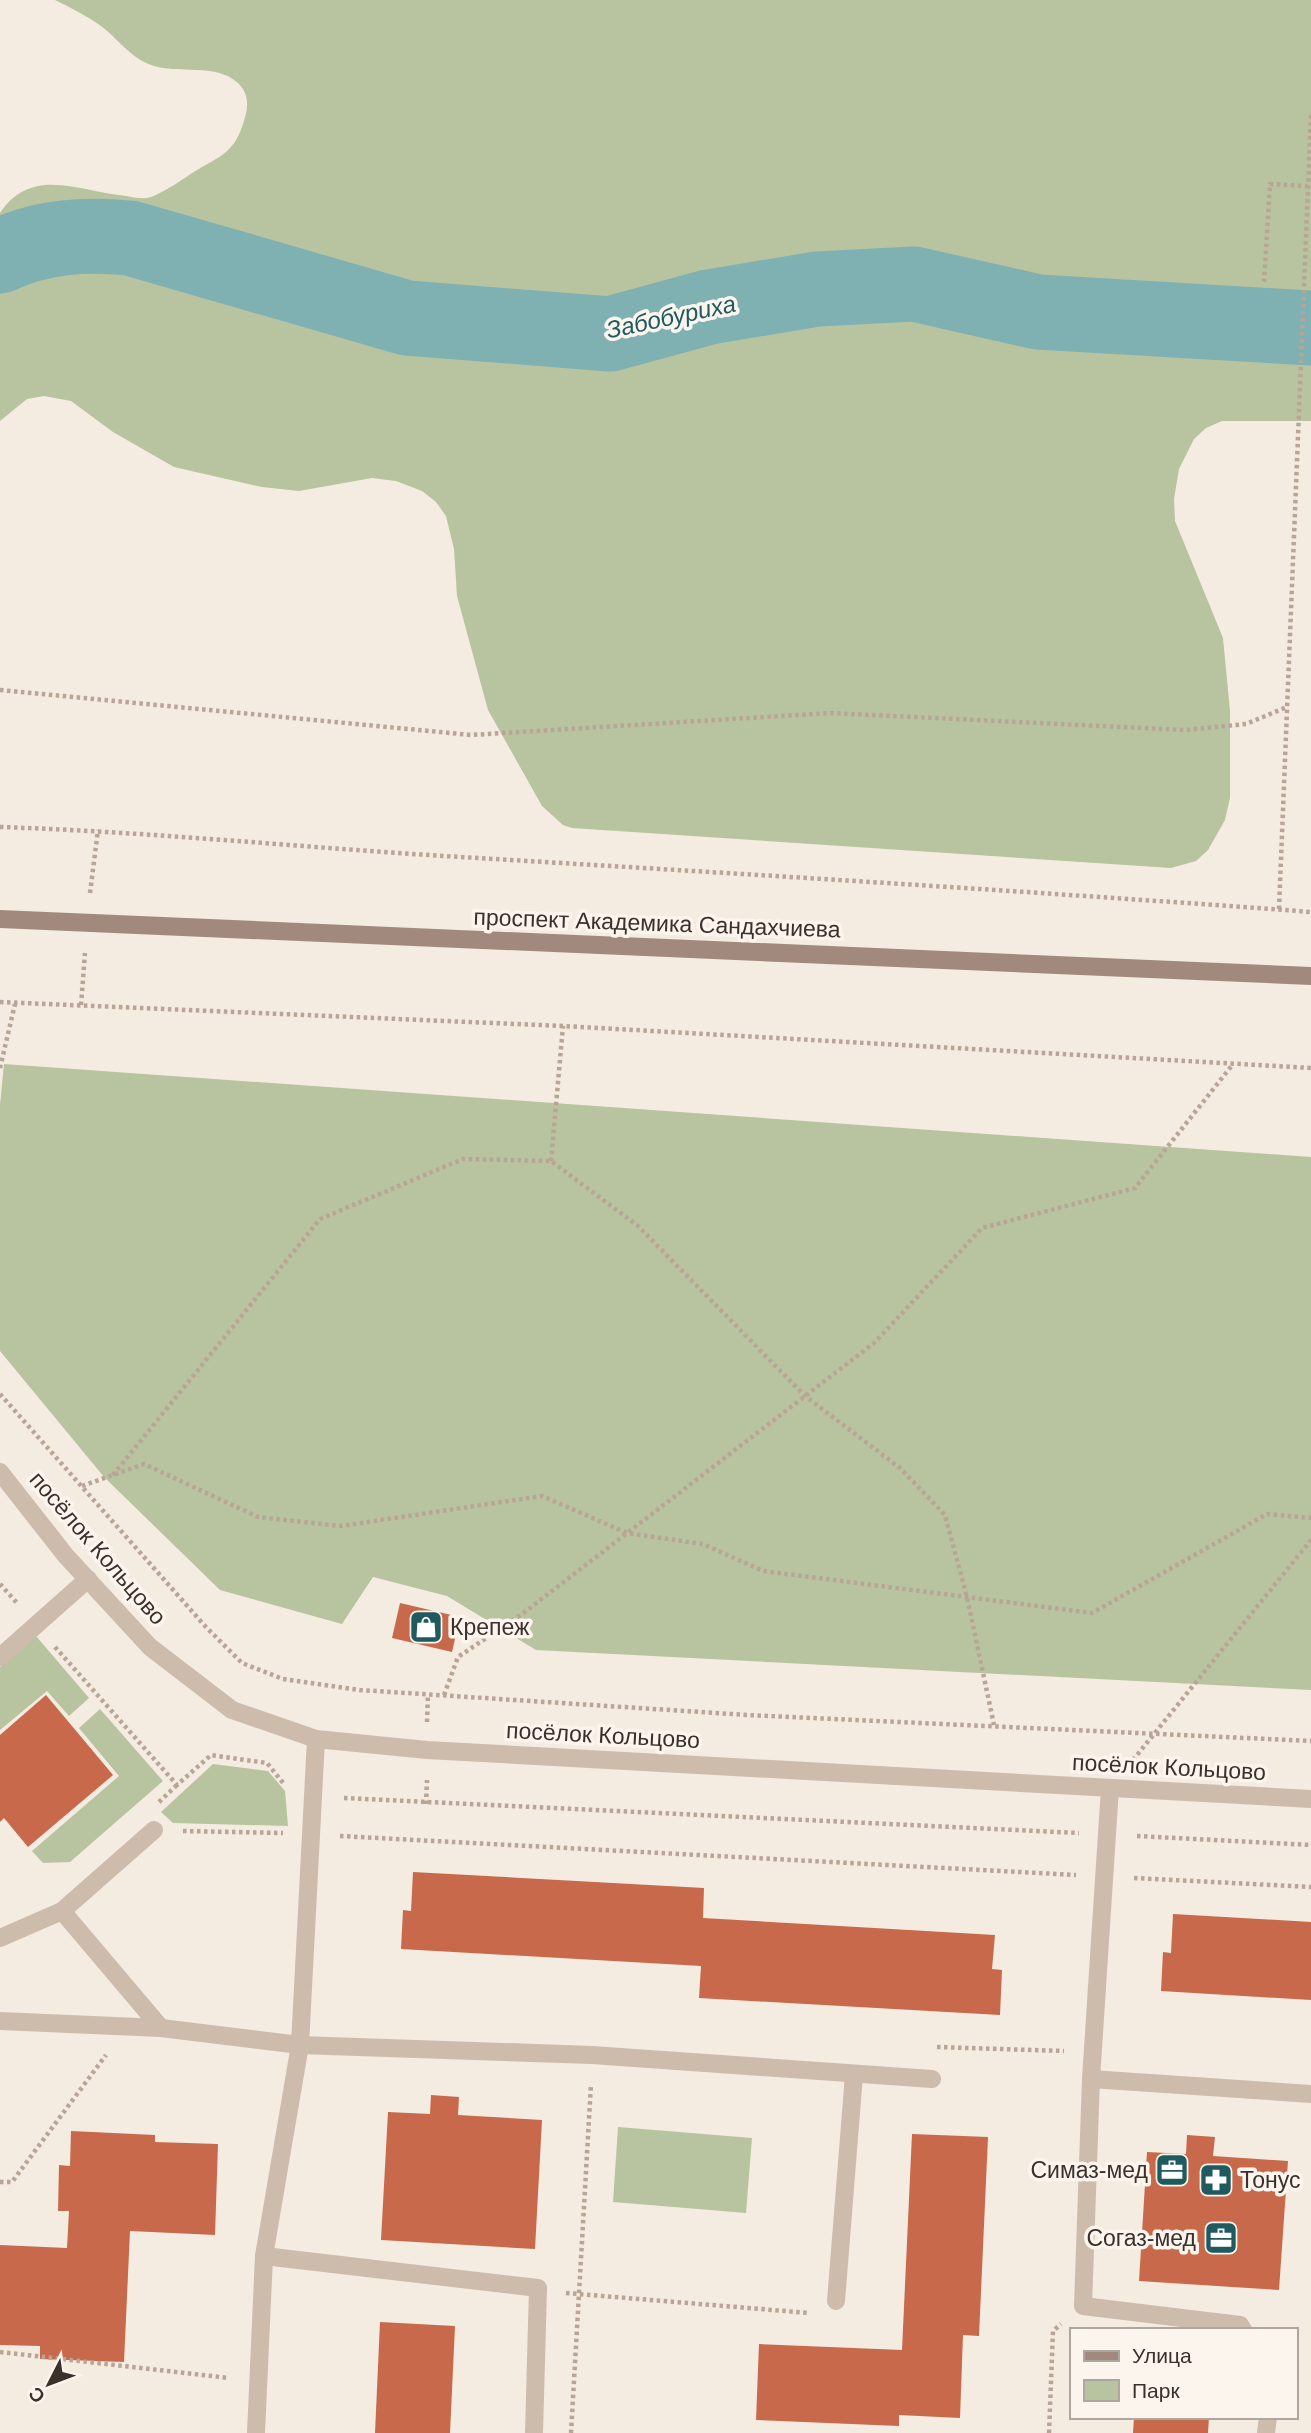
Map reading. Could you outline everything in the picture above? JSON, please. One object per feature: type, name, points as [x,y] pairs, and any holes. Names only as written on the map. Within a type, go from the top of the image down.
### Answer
[{"type":"main road","name":"проспект Академика Сандахчиева","points":[[0,919],[1311,976]]},
{"type":"street","name":"посёлок Кольцово","points":[[0,1472],[88,1579],[150,1647],[232,1710],[316,1739],[441,1751],[1311,1799]]},
{"type":"street","points":[[0,1657],[88,1579]]},
{"type":"street","points":[[256,2433],[264,2256],[300,2045],[316,1739]]},
{"type":"street","points":[[1110,1788],[1091,2079],[1083,2305],[1240,2325],[1241,2328]]},
{"type":"street","points":[[0,1938],[62,1911],[154,1830]]},
{"type":"street","points":[[62,1911],[161,2028]]},
{"type":"street","points":[[0,2021],[161,2028],[300,2045],[592,2055],[932,2079]]},
{"type":"street","points":[[836,2301],[854,2075]]},
{"type":"street","points":[[1091,2079],[1311,2094]]},
{"type":"street","points":[[264,2256],[538,2288],[534,2433]]},
{"type":"path","points":[[1279,909],[1311,114]]},
{"type":"path","points":[[1264,282],[1270,184],[1307,186]]},
{"type":"path","points":[[0,690],[471,736],[830,713],[1185,730],[1246,724],[1287,707]]},
{"type":"path","points":[[0,827],[111,831],[457,857],[866,880],[1311,912]]},
{"type":"path","points":[[0,1002],[563,1026],[1311,1068]]},
{"type":"path","points":[[0,1068],[15,1004]]},
{"type":"path","points":[[551,1161],[563,1026]]},
{"type":"path","points":[[444,1695],[458,1657],[522,1614],[874,1343],[982,1228],[1135,1188],[1233,1064]]},
{"type":"path","points":[[113,1475],[320,1219],[463,1159],[551,1161],[638,1226],[805,1396],[901,1468],[945,1515],[967,1597],[994,1725]]},
{"type":"path","points":[[0,1394],[205,1626],[242,1663],[283,1679],[360,1690],[747,1715],[1311,1741]]},
{"type":"path","points":[[82,1487],[144,1464],[258,1517],[341,1526],[542,1496],[627,1533],[703,1544],[763,1571],[1092,1613],[1267,1514],[1311,1518]]},
{"type":"path","points":[[1110,1788],[1311,1540]]},
{"type":"path","points":[[0,1584],[177,1785]]},
{"type":"path","points":[[151,1808],[211,1755],[267,1763],[292,1794],[311,1796],[1311,1845]]},
{"type":"path","points":[[154,1830],[310,1834],[1311,1887]]},
{"type":"path","points":[[0,2182],[12,2182],[125,2028]]},
{"type":"path","points":[[913,2078],[929,2047],[1069,2051]]},
{"type":"path","points":[[571,2433],[592,2055]]},
{"type":"path","points":[[538,2288],[579,2295],[825,2314],[836,2301]]},
{"type":"path","points":[[1049,2433],[1053,2331],[1083,2305]]},
{"type":"path","points":[[0,2352],[258,2381]]},
{"type":"green space","points":[[55,0],[1311,0],[1311,421],[1222,421],[1206,428],[1194,439],[1179,469],[1174,499],[1175,521],[1223,638],[1230,711],[1230,798],[1225,820],[1208,850],[1196,861],[1171,868],[572,828],[563,825],[542,806],[488,710],[457,596],[454,549],[446,516],[436,502],[422,491],[396,481],[372,478],[299,491],[262,487],[174,467],[113,432],[71,401],[44,396],[27,399],[0,421],[0,213],[13,198],[42,185],[74,187],[139,198],[153,196],[226,152],[239,135],[247,110],[247,99],[242,88],[229,77],[207,71],[162,68],[144,62],[101,26]]},
{"type":"green space","points":[[4,1064],[1311,1157],[1311,1690],[536,1650],[447,1596],[373,1577],[342,1624],[220,1590],[104,1477],[0,1351],[0,1105]]},
{"type":"green space","points":[[36,1636],[89,1698],[69,1716],[47,1691],[0,1730],[0,1667]]},
{"type":"green space","points":[[100,1709],[163,1781],[70,1862],[43,1863],[32,1851],[119,1776],[79,1728]]},
{"type":"green space","points":[[213,1764],[268,1771],[285,1791],[288,1826],[173,1823],[161,1812]]},
{"type":"green space","points":[[618,2127],[752,2138],[746,2213],[613,2202]]},
{"type":"building","name":"Крепеж","points":[[400,1603],[460,1617],[452,1652],[392,1638]]},
{"type":"building","points":[[46,1695],[113,1775],[28,1847],[4,1818],[0,1822],[0,1735]]},
{"type":"building","points":[[413,1872],[704,1888],[703,1918],[995,1935],[992,1969],[1002,1970],[1000,2015],[699,1998],[701,1966],[401,1949],[403,1910],[411,1911]]},
{"type":"building","points":[[1173,1914],[1311,1922],[1311,2000],[1161,1991],[1163,1952],[1171,1953]]},
{"type":"building","points":[[431,2095],[459,2097],[458,2115],[542,2120],[535,2249],[381,2240],[388,2112],[430,2114]]},
{"type":"building","points":[[71,2131],[155,2135],[155,2142],[218,2144],[215,2235],[130,2231],[124,2362],[40,2359],[40,2346],[0,2345],[0,2245],[67,2248],[69,2211],[58,2211],[59,2165],[70,2166]]},
{"type":"building","points":[[912,2134],[988,2137],[979,2336],[963,2335],[960,2418],[899,2415],[899,2426],[756,2420],[759,2344],[902,2350]]},
{"type":"building","points":[[1187,2135],[1215,2137],[1213,2156],[1288,2161],[1279,2290],[1139,2281],[1147,2152],[1186,2154]]},
{"type":"building","points":[[380,2322],[455,2326],[450,2433],[375,2433]]},
{"type":"building","points":[[1134,2419],[1209,2419],[1208,2433],[1133,2433]]},
{"type":"waterway","name":"Забобуриха","points":[[0,256],[47,240],[96,236],[130,238],[407,318],[610,334],[709,307],[817,289],[914,284],[1038,312],[1311,328]]},
{"type":"place","name":"Крепеж","points":[[426,1627]]},
{"type":"place","name":"Симаз-мед","points":[[1172,2170]]},
{"type":"place","name":"Тонус","points":[[1216,2180]]},
{"type":"place","name":"Согаз-мед","points":[[1221,2238]]}]
